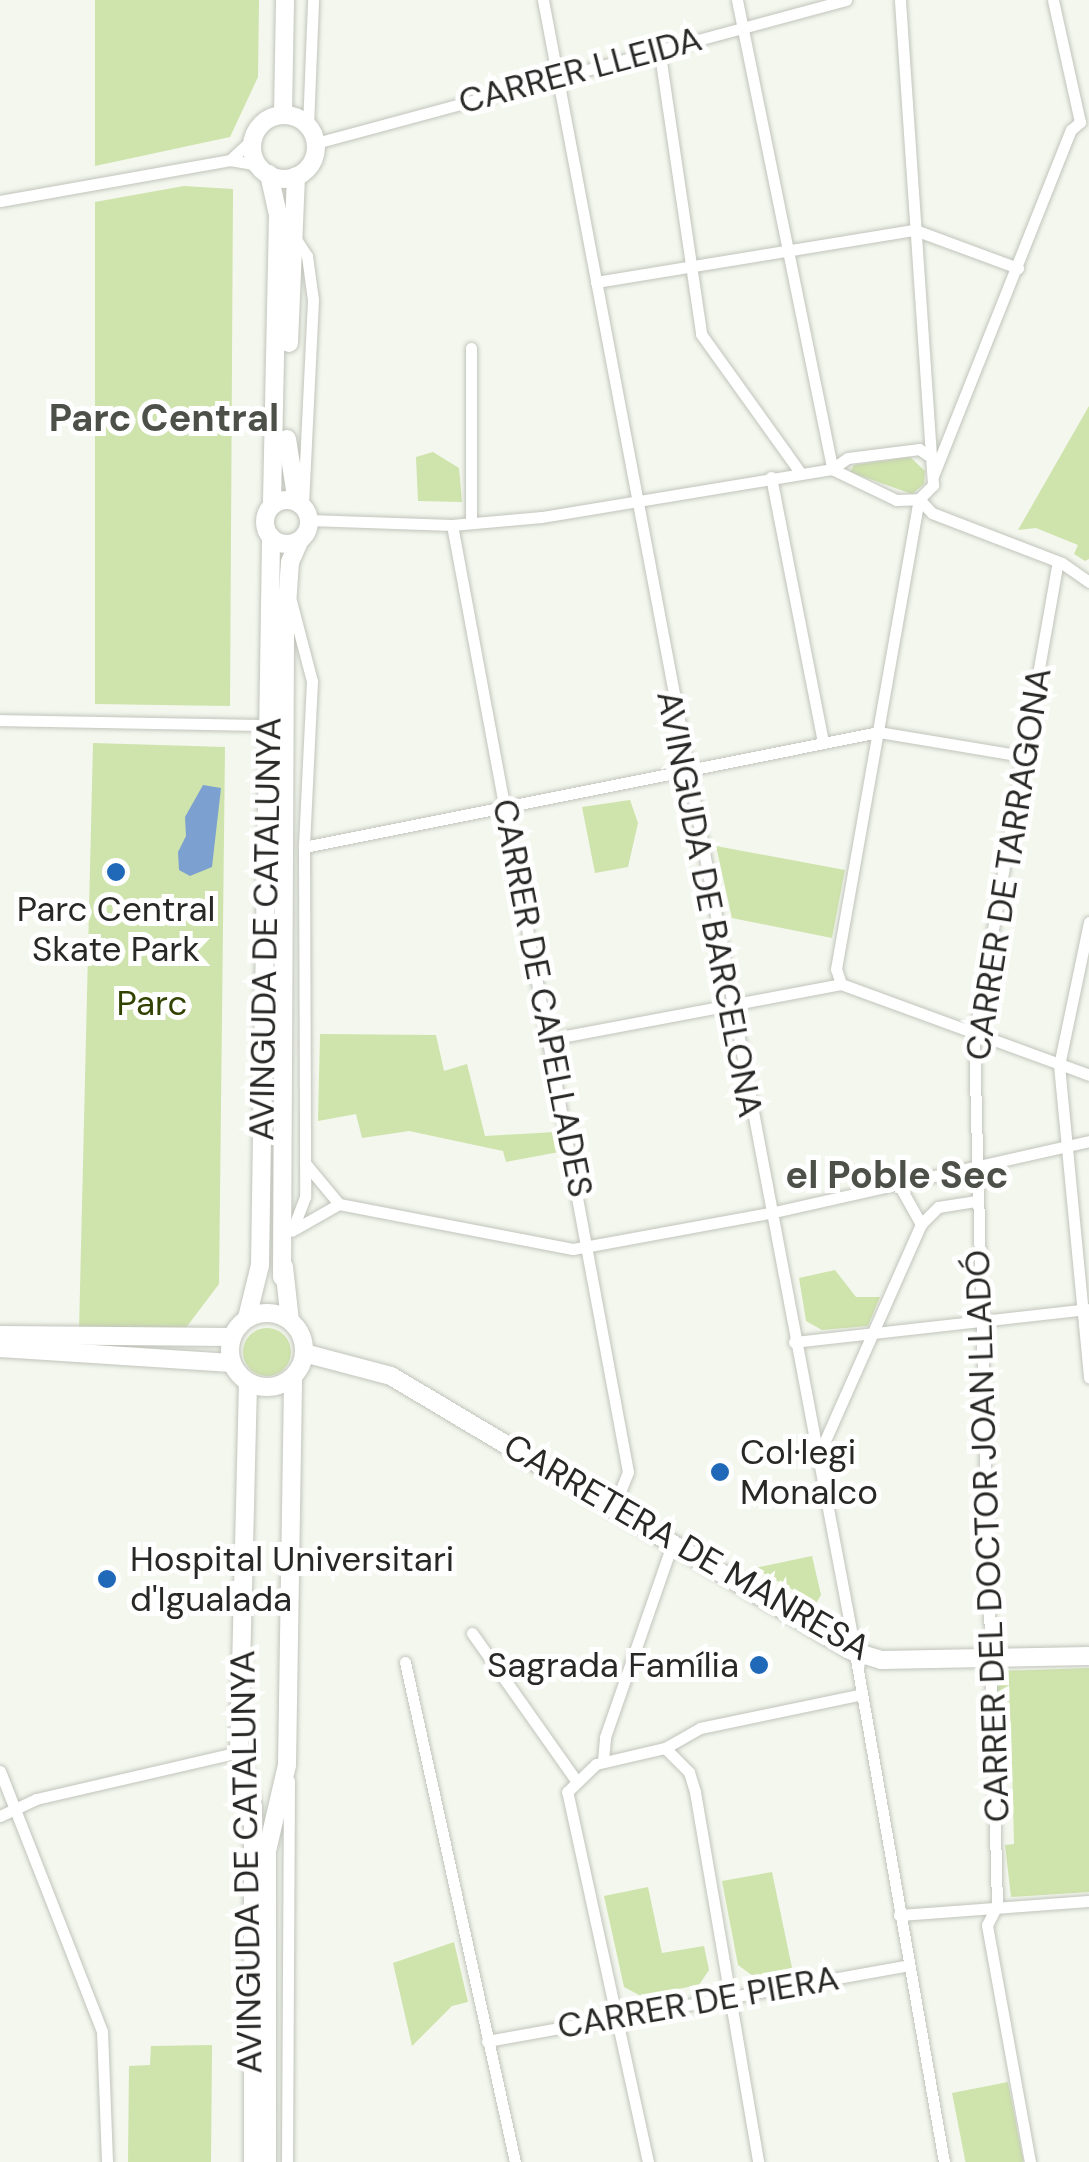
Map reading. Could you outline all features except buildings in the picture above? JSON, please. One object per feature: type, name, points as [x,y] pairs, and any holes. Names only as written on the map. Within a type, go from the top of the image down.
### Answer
[{"type":"street","points":[[283,115],[285,0]]},
{"type":"street","points":[[254,138],[278,215],[272,506],[265,522],[271,538],[288,544],[300,540],[303,510],[287,455],[290,230],[296,176],[312,163],[313,0]]},
{"type":"street","name":"AVINGUDA DE BARCELONA","points":[[543,0],[633,503],[770,1213],[944,2162]]},
{"type":"street","points":[[737,0],[832,469],[869,491],[919,499],[932,513],[1058,562],[1089,582]]},
{"type":"street","name":"CARRER LLEIDA","points":[[312,135],[846,0]]},
{"type":"street","points":[[900,0],[928,454],[933,476]]},
{"type":"street","points":[[841,984],[836,969],[919,499],[933,476],[1018,268],[1085,118],[1053,0]]},
{"type":"street","points":[[659,48],[700,334],[799,472]]},
{"type":"street","points":[[283,115],[312,135]]},
{"type":"street","points":[[230,160],[254,138],[264,122],[283,115]]},
{"type":"street","points":[[0,201],[230,160],[296,176]]},
{"type":"street","points":[[596,282],[789,246],[915,230],[1018,268]]},
{"type":"street","points":[[470,348],[471,524]]},
{"type":"street","points":[[272,506],[471,524],[633,503],[771,476],[832,469],[848,458],[919,449],[928,454]]},
{"type":"street","points":[[771,476],[823,743]]},
{"type":"street","name":"CARRER DE CAPELLADES","points":[[452,525],[590,1247],[628,1472]]},
{"type":"street","name":"AVINGUDA DE CATALUNYA","points":[[247,1318],[260,1266],[271,538]]},
{"type":"street","name":"AVINGUDA DE CATALUNYA","points":[[282,1278],[286,590],[300,540]]},
{"type":"street","name":"CARRER DE TARRAGONA","points":[[975,1167],[974,1037],[1058,562]]},
{"type":"street","points":[[286,590],[312,680],[304,848],[304,1197],[282,1278],[290,1321],[304,1353],[293,1378],[275,1387],[248,1383],[232,1363],[232,1337],[247,1318],[266,1313],[290,1321]]},
{"type":"street","points":[[0,720],[268,725]]},
{"type":"street","points":[[304,848],[879,732],[1023,756]]},
{"type":"street","points":[[1089,922],[1059,1064],[1071,1149],[1089,1378]]},
{"type":"street","points":[[550,1040],[841,984],[974,1037],[1089,1075]]},
{"type":"street","points":[[304,1163],[340,1204],[590,1247],[770,1213],[1071,1149],[1089,1141]]},
{"type":"street","name":"CARRER DEL DOCTOR JOAN LLADÓ","points":[[975,1167],[997,1906],[986,1926],[1030,2162]]},
{"type":"street","points":[[900,1184],[921,1224]]},
{"type":"street","points":[[816,1460],[921,1224],[938,1207],[976,1201]]},
{"type":"street","points":[[292,1231],[340,1204]]},
{"type":"street","points":[[794,1342],[1086,1309]]},
{"type":"street","points":[[0,1335],[232,1337]]},
{"type":"street","points":[[0,1348],[232,1363]]},
{"type":"street","name":"CARRETERA DE MANRESA","points":[[304,1353],[391,1376],[852,1651],[882,1660],[1089,1656]]},
{"type":"street","name":"AVINGUDA DE CATALUNYA","points":[[267,2162],[267,1851],[287,1764],[293,1378]]},
{"type":"street","name":"AVINGUDA DE CATALUNYA","points":[[248,1383],[239,1752],[253,1807],[252,2156]]},
{"type":"street","points":[[592,1493],[628,1472]]},
{"type":"street","points":[[614,1506],[628,1472]]},
{"type":"street","points":[[603,1761],[605,1737],[673,1542]]},
{"type":"street","points":[[472,1633],[574,1779]]},
{"type":"street","points":[[406,1662],[515,2162]]},
{"type":"street","points":[[648,2162],[567,1806],[574,1779],[603,1761],[665,1748],[700,1728],[858,1696]]},
{"type":"street","points":[[665,1748],[690,1772],[758,2162]]},
{"type":"street","points":[[0,1816],[16,1808],[239,1752]]},
{"type":"street","points":[[287,1764],[287,2162]]},
{"type":"street","points":[[0,1771],[102,2032],[107,2162]]},
{"type":"street","points":[[899,1916],[1089,1901]]},
{"type":"street","name":"CARRER DE PIERA","points":[[487,2040],[908,1965]]},
{"type":"street","points":[[277,2162],[287,2137]]},
{"type":"green space","points":[[95,0],[259,0],[258,77],[230,137],[95,166]]},
{"type":"green space","name":"Parc Central","points":[[184,186],[233,189],[230,706],[95,704],[95,202]]},
{"type":"green space","points":[[1089,406],[1089,559],[1085,561],[1074,554],[1078,545],[1036,528],[1018,530]]},
{"type":"green space","points":[[433,452],[459,468],[462,502],[418,501],[416,457]]},
{"type":"green space","points":[[910,457],[925,471],[924,484],[912,494],[850,472],[854,465]]},
{"type":"green space","name":"Parc","points":[[93,743],[225,747],[219,1284],[185,1329],[79,1332]]},
{"type":"green space","points":[[630,800],[638,823],[628,867],[595,873],[582,807]]},
{"type":"green space","points":[[716,846],[845,870],[832,938],[732,918]]},
{"type":"green space","points":[[320,1034],[436,1035],[444,1071],[467,1064],[485,1136],[555,1132],[559,1152],[506,1162],[503,1151],[409,1131],[362,1138],[356,1114],[318,1121]]},
{"type":"green space","points":[[835,1270],[856,1297],[880,1297],[868,1326],[822,1330],[806,1321],[799,1278]]},
{"type":"green space","points":[[267,1328],[284,1335],[291,1352],[284,1369],[267,1376],[250,1369],[243,1352],[250,1335]]},
{"type":"green space","points":[[812,1556],[821,1595],[816,1603],[755,1568]]},
{"type":"green space","points":[[1089,1668],[1089,1892],[1011,1897],[1005,1845],[1014,1844],[1011,1722],[1003,1722],[995,1697],[997,1671]]},
{"type":"green space","points":[[772,1872],[792,1968],[753,1976],[738,1965],[722,1881]]},
{"type":"green space","points":[[648,1887],[662,1953],[704,1946],[709,1970],[699,1985],[641,1996],[624,1987],[604,1896]]},
{"type":"green space","points":[[454,1942],[468,2002],[452,2006],[412,2046],[393,1963]]},
{"type":"green space","points":[[212,2045],[211,2162],[128,2162],[129,2066],[150,2065],[151,2046]]},
{"type":"green space","points":[[1008,2082],[1023,2162],[965,2162],[952,2093]]},
{"type":"water","points":[[203,785],[221,788],[212,867],[190,876],[179,870],[178,852],[186,836],[185,817]]},
{"type":"place","name":"Parc Central Skate Park","points":[[116,872]]},
{"type":"place","name":"Col·legi Monalco","points":[[720,1472]]},
{"type":"place","name":"Hospital Universitari d'Igualada","points":[[107,1579]]},
{"type":"place","name":"Sagrada Família","points":[[759,1665]]},
{"type":"district","name":"Parc Central","points":[[164,419]]},
{"type":"district","name":"el Poble Sec","points":[[897,1176]]}]
